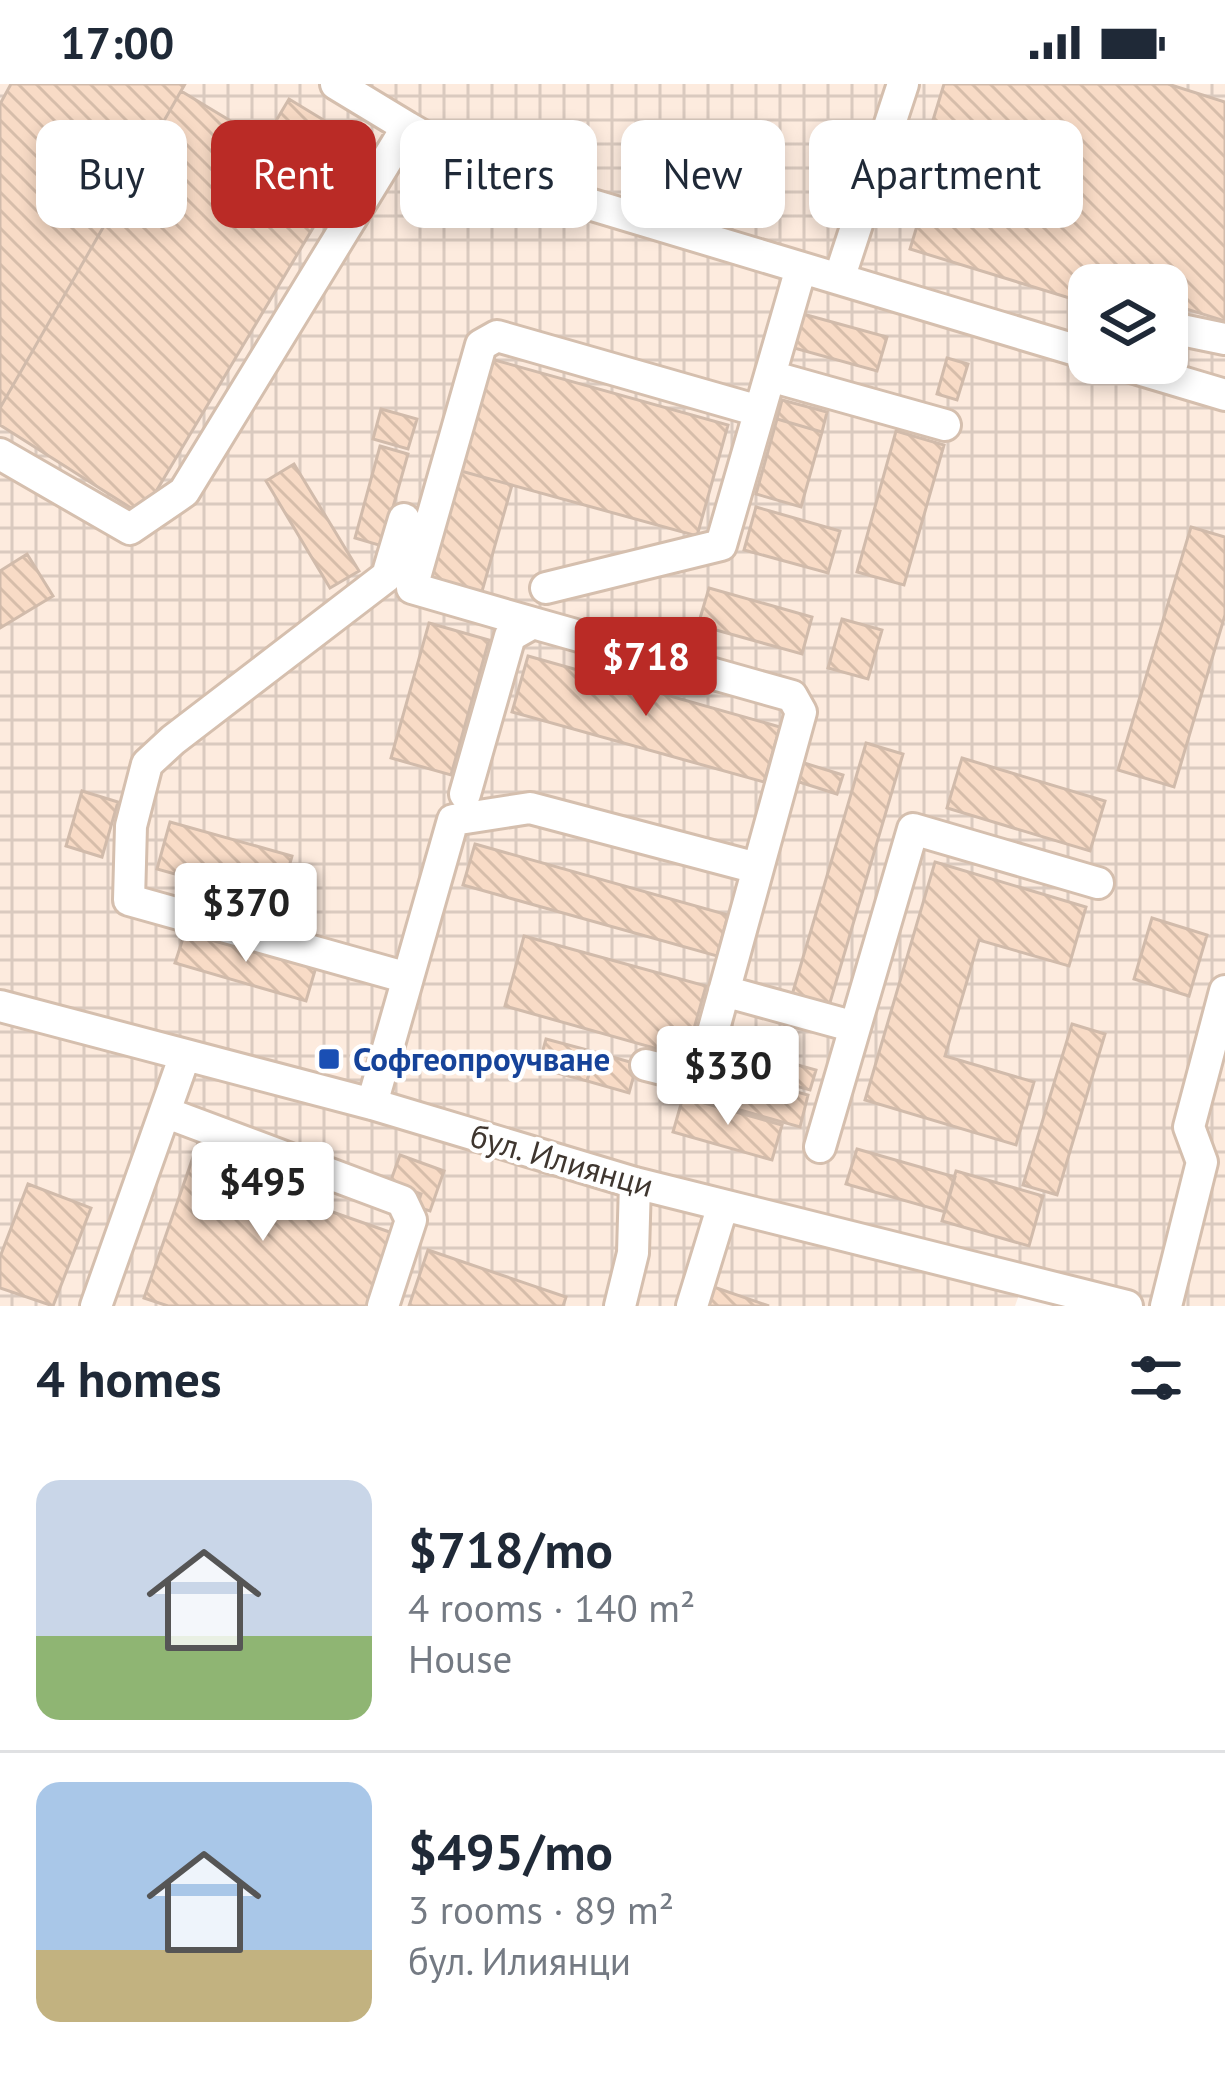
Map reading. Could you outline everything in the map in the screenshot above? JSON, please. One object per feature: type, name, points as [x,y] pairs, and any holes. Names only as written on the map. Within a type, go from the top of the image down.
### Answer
[{"type":"street","points":[[336,84],[400,123]]},
{"type":"street","points":[[839,279],[903,84]]},
{"type":"street","points":[[0,454],[130,530],[166,508],[184,492],[211,452],[400,139]]},
{"type":"street","points":[[597,206],[1068,348]]},
{"type":"street","points":[[546,588],[721,545],[801,268]]},
{"type":"street","points":[[1188,331],[1225,339]]},
{"type":"street","points":[[646,1065],[666,1070],[690,1066],[713,1032],[801,712],[792,696],[412,589],[481,345],[497,336],[759,411]]},
{"type":"street","points":[[770,376],[945,425]]},
{"type":"street","points":[[1188,384],[1225,395]]},
{"type":"street","points":[[404,519],[387,576],[148,764],[130,826],[129,900],[408,978]]},
{"type":"street","points":[[465,794],[509,636],[533,622]]},
{"type":"street","points":[[372,1104],[453,820],[530,808],[757,868]]},
{"type":"street","points":[[820,1147],[913,829],[1098,884]]},
{"type":"street","points":[[724,991],[855,1027]]},
{"type":"street","points":[[1166,1306],[1214,1165],[1189,1126],[1225,991]]},
{"type":"street","name":"бул. Илиянци","points":[[0,1006],[372,1104],[635,1183],[1126,1306]]},
{"type":"street","points":[[100,1304],[185,1054]]},
{"type":"street","points":[[167,1113],[402,1201],[411,1220],[383,1306]]},
{"type":"street","points":[[620,1306],[633,1253],[635,1183]]},
{"type":"street","points":[[692,1306],[723,1205]]},
{"type":"shaded area","points":[[0,84],[1225,84],[1225,1306],[1106,1306],[1020,1292],[1015,1306],[0,1306]]},
{"type":"building","points":[[11,84],[185,84],[164,120],[36,120],[36,228],[103,228],[0,408],[0,104]]},
{"type":"building","points":[[944,84],[1168,84],[1225,102],[1225,321],[1188,310],[1188,264],[1068,264],[1068,298],[910,249],[916,228],[1083,228],[1083,120],[933,120]]},
{"type":"building","points":[[181,91],[229,120],[211,120],[211,228],[313,228],[142,515],[0,425],[0,408],[103,228],[187,228],[187,120],[164,120]]},
{"type":"building","points":[[289,99],[324,120],[276,120]]},
{"type":"building","points":[[803,314],[887,337],[877,371],[794,348]]},
{"type":"building","points":[[947,358],[968,364],[957,400],[937,394]]},
{"type":"building","points":[[491,359],[728,425],[697,536],[461,471]]},
{"type":"building","points":[[782,400],[827,412],[822,432],[777,419]]},
{"type":"building","points":[[381,409],[417,419],[408,449],[373,439]]},
{"type":"building","points":[[777,419],[822,432],[801,507],[756,494]]},
{"type":"building","points":[[896,431],[944,445],[904,585],[857,572]]},
{"type":"building","points":[[380,446],[408,454],[382,546],[355,538]]},
{"type":"building","points":[[294,464],[359,571],[330,588],[266,481]]},
{"type":"building","points":[[461,471],[512,485],[481,595],[430,581]]},
{"type":"building","points":[[756,507],[840,531],[828,573],[744,550]]},
{"type":"building","points":[[1191,527],[1225,537],[1225,615],[1174,787],[1118,770]]},
{"type":"building","points":[[27,554],[53,596],[0,628],[0,571]]},
{"type":"building","points":[[709,588],[812,617],[802,654],[698,625]]},
{"type":"building","points":[[842,619],[882,630],[868,679],[828,668]]},
{"type":"building","points":[[429,623],[489,640],[451,775],[391,758]]},
{"type":"building","points":[[528,656],[780,727],[764,782],[512,712]]},
{"type":"building","points":[[866,743],[903,754],[829,1006],[792,995]]},
{"type":"building","points":[[962,758],[1105,801],[1090,851],[947,808]]},
{"type":"building","points":[[801,762],[843,775],[837,794],[796,781]]},
{"type":"building","points":[[82,791],[118,802],[102,857],[66,846]]},
{"type":"building","points":[[170,822],[292,856],[279,903],[157,869]]},
{"type":"building","points":[[475,844],[728,915],[717,956],[463,885]]},
{"type":"building","points":[[935,862],[1086,907],[1069,966],[979,940],[945,1056],[1034,1082],[1016,1145],[865,1100]]},
{"type":"building","points":[[1152,918],[1207,935],[1189,996],[1134,979]]},
{"type":"building","points":[[186,929],[316,967],[306,1001],[175,963]]},
{"type":"building","points":[[524,936],[706,986],[686,1057],[505,1006]]},
{"type":"building","points":[[1072,1024],[1105,1034],[1057,1195],[1023,1185]]},
{"type":"building","points":[[546,1039],[595,1052],[587,1081],[538,1068]]},
{"type":"building","points":[[595,1052],[637,1064],[629,1093],[587,1081]]},
{"type":"building","points":[[783,1061],[816,1070],[810,1090],[778,1081]]},
{"type":"building","points":[[721,1071],[808,1095],[800,1127],[712,1102]]},
{"type":"building","points":[[683,1097],[782,1125],[772,1160],[673,1132]]},
{"type":"building","points":[[199,1140],[272,1165],[264,1188],[401,1236],[377,1306],[168,1306],[144,1298]]},
{"type":"building","points":[[857,1149],[955,1177],[945,1212],[846,1184]]},
{"type":"building","points":[[400,1155],[444,1171],[430,1211],[417,1207],[421,1194],[390,1183]]},
{"type":"building","points":[[956,1171],[1043,1196],[1029,1246],[942,1221]]},
{"type":"building","points":[[28,1184],[91,1208],[53,1306],[0,1288],[0,1257]]},
{"type":"building","points":[[428,1250],[566,1297],[563,1306],[409,1306]]},
{"type":"building","points":[[705,1284],[769,1306],[698,1306]]},
{"type":"place","name":"Софгеопроучване","points":[[329,1059]]}]
